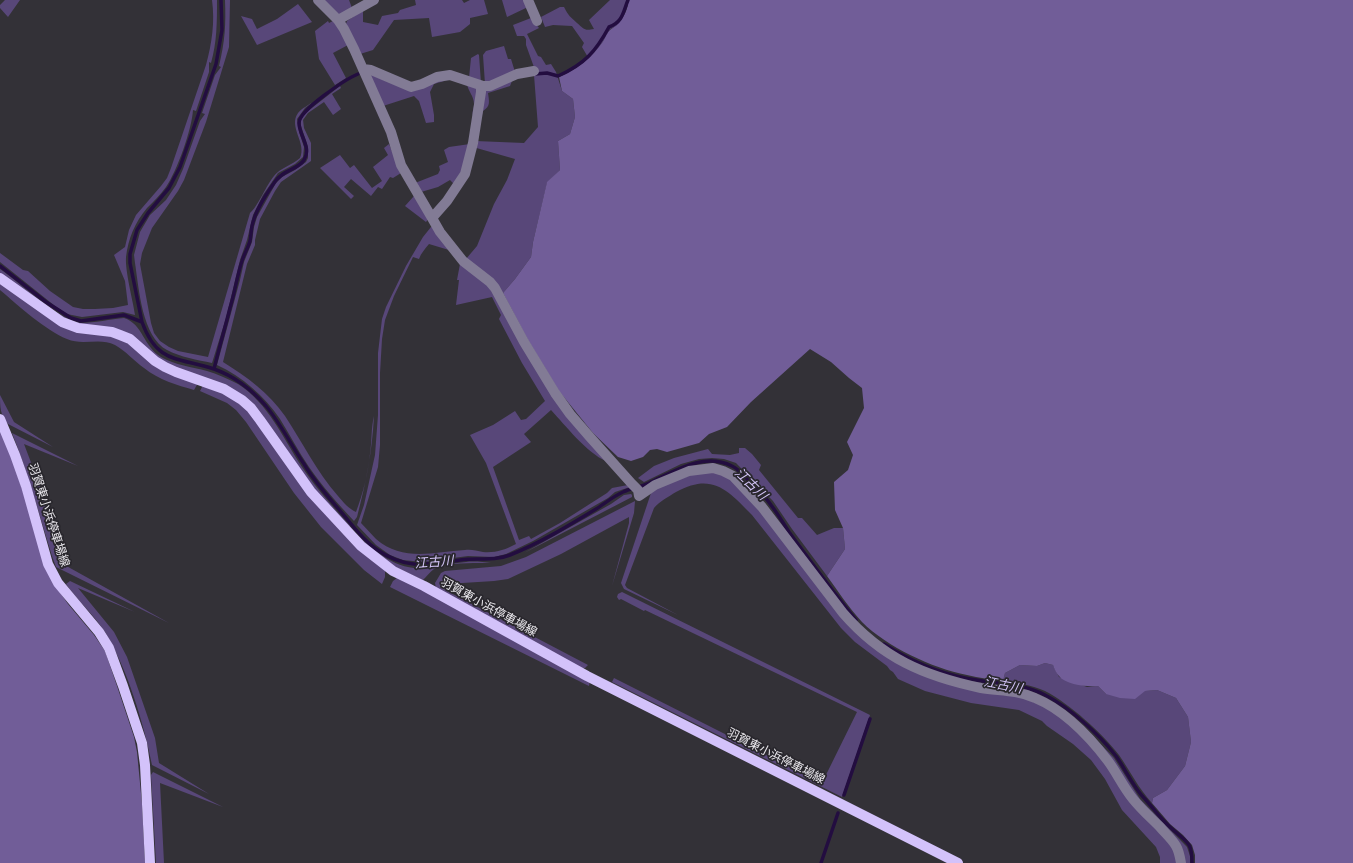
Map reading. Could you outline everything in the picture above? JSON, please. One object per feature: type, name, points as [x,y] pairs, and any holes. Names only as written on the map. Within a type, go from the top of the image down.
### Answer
[{"type":"main road","name":"羽賀東小浜停車場線","points":[[0,278],[62,322],[78,328],[112,332],[130,339],[155,361],[165,367],[224,389],[242,400],[255,414],[319,501],[361,546],[393,571],[424,586],[588,676],[958,863]]},
{"type":"main road","name":"羽賀東小浜停車場線","points":[[0,419],[26,486],[48,564],[58,583],[99,632],[109,648],[123,686],[142,743],[145,765],[150,863]]},
{"type":"street","points":[[318,0],[338,20],[344,29],[390,132],[401,165],[440,232],[464,261],[490,282],[495,288],[524,342],[555,393],[570,414],[635,487],[639,496],[655,486],[689,471],[713,468],[733,476],[762,507],[843,613],[857,629],[878,647],[914,668],[947,680],[1035,697],[1061,713],[1080,729],[1109,762],[1138,806],[1176,845],[1181,863]]},
{"type":"street","points":[[338,20],[374,0]]},
{"type":"street","points":[[528,0],[537,21]]},
{"type":"street","points":[[363,69],[371,70],[411,87],[437,77],[450,74],[481,86],[490,86],[517,74],[534,71]]},
{"type":"street","points":[[432,218],[447,201],[465,174],[480,99],[481,86]]},
{"type":"shaded area","points":[[5,0],[20,0],[8,17],[0,8],[0,5]]},
{"type":"shaded area","points":[[212,0],[217,0],[216,32],[213,55],[211,63],[209,62],[209,72],[196,111],[193,110],[190,128],[183,150],[170,180],[164,190],[139,219],[128,244],[126,263],[135,315],[123,312],[82,317],[67,314],[0,262],[0,253],[23,270],[28,271],[50,291],[73,307],[95,309],[128,305],[125,281],[114,255],[125,247],[129,230],[136,215],[167,178],[171,168],[208,57],[213,24]]},
{"type":"shaded area","points":[[225,0],[230,0],[229,47],[206,122],[184,180],[152,228],[142,253],[140,264],[154,333],[160,341],[169,347],[178,351],[208,357],[250,213],[277,173],[300,158],[302,152],[295,124],[296,118],[300,111],[314,101],[305,108],[297,119],[299,132],[304,147],[303,157],[295,164],[278,173],[263,195],[253,215],[226,318],[212,363],[178,355],[167,350],[159,344],[152,335],[147,324],[140,299],[134,255],[140,232],[150,215],[166,200],[176,185],[200,121],[205,114],[202,113],[215,75],[221,67],[219,66],[225,33]]},
{"type":"shaded area","points":[[323,0],[349,0],[352,8],[339,15]]},
{"type":"shaded area","points":[[415,0],[462,0],[464,3],[470,0],[484,0],[488,14],[470,18],[470,24],[460,32],[432,37],[429,18],[394,20],[373,50],[360,54],[346,24],[347,21],[363,10],[363,22],[378,25],[382,16],[398,13],[400,10],[416,5]]},
{"type":"shaded area","points":[[502,0],[525,0],[528,7],[507,17]]},
{"type":"shaded area","points":[[610,0],[628,0],[628,3],[622,20],[610,29],[602,43],[589,59],[582,47],[584,43],[572,26],[553,25],[545,27],[541,17],[560,7],[564,7],[567,13],[583,28],[586,30],[594,29],[589,20]]},
{"type":"shaded area","points":[[628,0],[1353,0],[1353,863],[1195,863],[1195,855],[1192,845],[1170,824],[1152,803],[1153,798],[1167,790],[1185,766],[1191,742],[1188,717],[1176,698],[1157,690],[1145,691],[1135,699],[1120,698],[1106,694],[1098,686],[1083,686],[1066,682],[1058,675],[1053,665],[1045,663],[1037,666],[1020,665],[1005,673],[1003,681],[953,672],[925,662],[897,648],[884,640],[862,622],[827,576],[845,549],[843,528],[835,510],[834,482],[848,470],[853,455],[847,442],[864,408],[862,388],[831,362],[810,349],[751,402],[727,427],[709,434],[699,443],[667,452],[657,449],[650,450],[643,457],[631,461],[618,457],[593,433],[559,391],[528,340],[503,293],[531,257],[547,182],[560,170],[558,141],[570,134],[575,117],[573,99],[562,91],[559,77],[588,59],[598,48],[611,29],[617,25],[623,17],[627,10]]},
{"type":"shaded area","points":[[298,4],[312,22],[257,45],[241,16],[252,19],[257,29],[277,19]]},
{"type":"shaded area","points":[[531,18],[539,28],[527,34],[538,56],[541,57],[546,65],[551,64],[556,72],[562,91],[573,99],[575,117],[570,134],[558,141],[560,170],[547,183],[533,242],[531,257],[503,293],[466,259],[477,246],[494,204],[507,180],[515,159],[473,147],[475,141],[524,143],[538,127],[534,75],[535,70],[526,45],[526,39],[524,36],[517,36],[513,25]]},
{"type":"shaded area","points":[[328,21],[329,23],[333,21],[337,25],[348,45],[333,53],[346,78],[335,85],[319,59],[315,31]]},
{"type":"shaded area","points":[[504,46],[508,59],[511,59],[515,72],[485,84],[483,55],[486,51]]},
{"type":"shaded area","points":[[478,54],[481,83],[469,78],[471,58]]},
{"type":"shaded area","points":[[372,75],[406,89],[436,80],[444,81],[434,84],[430,92],[434,122],[426,123],[419,101],[414,96],[383,106],[370,76]]},
{"type":"shaded area","points":[[512,81],[510,86],[488,93],[488,105],[483,111],[481,119],[484,90]]},
{"type":"shaded area","points":[[467,84],[479,88],[474,118],[474,101]]},
{"type":"shaded area","points":[[340,86],[341,88],[332,94],[341,109],[333,115],[324,102],[308,113],[303,120],[304,128],[311,143],[311,161],[281,182],[260,219],[255,245],[247,264],[223,362],[249,380],[272,400],[285,416],[316,467],[330,486],[346,505],[356,512],[366,478],[357,517],[354,521],[330,495],[314,474],[280,419],[260,395],[236,375],[217,365],[244,262],[252,242],[257,217],[276,183],[282,177],[306,162],[308,158],[308,147],[301,126],[303,116]]},
{"type":"shaded area","points":[[389,144],[401,173],[393,178],[390,177],[382,189],[378,187],[371,196],[351,179],[344,187],[354,196],[351,199],[320,168],[340,155],[350,168],[354,165],[372,188],[382,181],[373,167],[388,155],[384,148]]},
{"type":"shaded area","points":[[470,144],[465,165],[455,185],[450,180],[438,187],[421,192],[415,183],[438,174],[440,170],[439,166],[448,162],[444,150],[449,147]]},
{"type":"shaded area","points":[[414,196],[429,218],[426,222],[405,206]]},
{"type":"shaded area","points":[[431,227],[434,227],[449,250],[429,244],[419,259],[413,257],[394,296],[385,320],[382,339],[380,373],[380,445],[378,467],[361,523],[376,539],[386,546],[397,551],[407,553],[419,554],[467,550],[492,552],[516,544],[486,463],[470,435],[493,425],[515,411],[521,420],[526,419],[545,401],[522,363],[499,319],[501,315],[492,297],[456,305],[459,280],[457,280],[460,264],[488,284],[606,461],[591,452],[551,410],[524,434],[531,442],[493,467],[519,540],[529,536],[531,539],[560,523],[607,493],[612,488],[628,485],[630,487],[615,492],[608,498],[533,541],[506,554],[494,557],[468,556],[423,562],[403,560],[390,555],[376,545],[357,525],[364,505],[375,455],[378,415],[378,353],[382,319],[386,307],[406,266],[423,237]]},
{"type":"shaded area","points":[[0,269],[62,316],[81,323],[124,318],[135,325],[150,347],[166,360],[211,372],[238,384],[249,392],[274,422],[307,475],[350,526],[348,527],[326,504],[253,406],[166,364],[141,344],[70,322],[0,275]]},
{"type":"shaded area","points":[[0,281],[46,315],[119,338],[198,383],[194,390],[162,379],[144,368],[115,345],[103,342],[73,341],[59,335],[32,317],[0,290]]},
{"type":"shaded area","points":[[203,385],[223,391],[249,410],[297,479],[385,571],[385,577],[382,584],[364,570],[321,527],[294,493],[246,422],[236,410],[227,403],[200,391]]},
{"type":"shaded area","points":[[0,395],[14,422],[53,447],[8,424],[1,411]]},
{"type":"shaded area","points":[[374,416],[372,442],[371,448],[372,425]]},
{"type":"shaded area","points":[[0,430],[11,456],[54,584],[105,651],[117,686],[134,737],[137,752],[142,804],[145,863],[0,863]]},
{"type":"shaded area","points":[[12,433],[78,466],[24,444],[43,494],[61,563],[169,623],[56,567]]},
{"type":"shaded area","points":[[739,448],[745,448],[752,454],[761,465],[759,470],[798,518],[802,518],[817,535],[834,528],[843,528],[845,549],[827,576],[773,501],[736,463],[724,459],[699,459],[681,464],[644,482],[638,478],[654,466],[674,458],[708,449],[712,454],[730,455],[739,453]]},
{"type":"shaded area","points":[[702,471],[722,473],[745,491],[841,615],[898,663],[1017,695],[1048,708],[1078,731],[1174,847],[1178,863],[1160,863],[1160,857],[1156,847],[1122,810],[1105,779],[1091,760],[1073,744],[1042,721],[1019,710],[971,703],[925,691],[898,679],[887,666],[855,642],[841,628],[752,515],[727,491],[710,484],[689,486],[664,499],[654,508],[625,585],[627,588],[678,615],[624,589],[621,583],[651,493],[656,488]]},
{"type":"shaded area","points":[[631,494],[632,497],[524,553],[611,504],[624,495]]},
{"type":"shaded area","points":[[635,501],[634,513],[612,586],[629,523],[629,517],[561,554],[508,579],[446,584],[444,587],[447,591],[588,665],[585,668],[580,668],[436,588],[435,583],[441,573],[445,571],[501,566],[526,557]]},
{"type":"shaded area","points":[[352,530],[384,557],[402,566],[423,568],[455,563],[478,562],[491,563],[461,563],[446,565],[434,569],[423,580],[395,567],[374,553]]},
{"type":"shaded area","points":[[397,578],[422,589],[590,681],[589,686],[390,587],[393,581]]},
{"type":"shaded area","points":[[70,581],[135,612],[78,588],[114,632],[127,657],[155,738],[159,763],[209,794],[152,765],[134,697],[113,646],[101,626],[66,584]]},
{"type":"shaded area","points":[[622,592],[870,715],[842,797],[612,682],[614,678],[812,778],[823,781],[857,712],[645,610],[644,611],[621,599],[619,600],[617,597],[618,594]]},
{"type":"shaded area","points":[[1045,663],[1053,665],[1059,677],[1087,687],[1098,686],[1106,694],[1157,690],[1176,698],[1188,717],[1191,742],[1185,766],[1167,790],[1153,798],[1152,803],[1112,746],[1075,711],[1045,691],[1019,683],[1003,681],[1005,673],[1020,665],[1037,666]]},
{"type":"shaded area","points":[[1086,729],[1114,758],[1140,799],[1187,847],[1190,856],[1190,863],[1184,863]]},
{"type":"shaded area","points":[[153,772],[223,807],[160,783],[164,863],[156,863],[151,775]]},
{"type":"waterway","points":[[142,322],[130,263],[130,254],[137,230],[148,213],[169,188],[180,167],[216,64],[222,30],[221,0]]},
{"type":"waterway","points":[[535,74],[547,73],[558,76],[583,62],[594,50],[609,27],[614,25],[620,19],[628,0]]},
{"type":"waterway","points":[[214,369],[240,267],[250,241],[255,215],[264,198],[278,178],[298,166],[304,160],[306,155],[306,146],[299,123],[301,117],[324,96],[358,74]]},
{"type":"waterway","name":"江古川","points":[[0,266],[46,302],[71,318],[81,321],[124,315],[142,322],[148,336],[162,352],[170,357],[201,365],[229,375],[249,389],[266,406],[324,492],[357,531],[376,549],[387,556],[407,563],[416,564],[503,557],[554,534],[626,491],[689,465],[710,461],[721,462],[737,469],[766,499],[830,588],[856,620]]},
{"type":"waterway","name":"江古川","points":[[884,644],[933,669],[975,680],[1016,685],[1045,695],[1064,706],[1092,730],[1109,748],[1141,794],[1163,820],[1187,842],[1191,849],[1192,863]]},
{"type":"waterway","points":[[844,795],[870,719]]},
{"type":"waterway","points":[[821,863],[838,813]]}]
